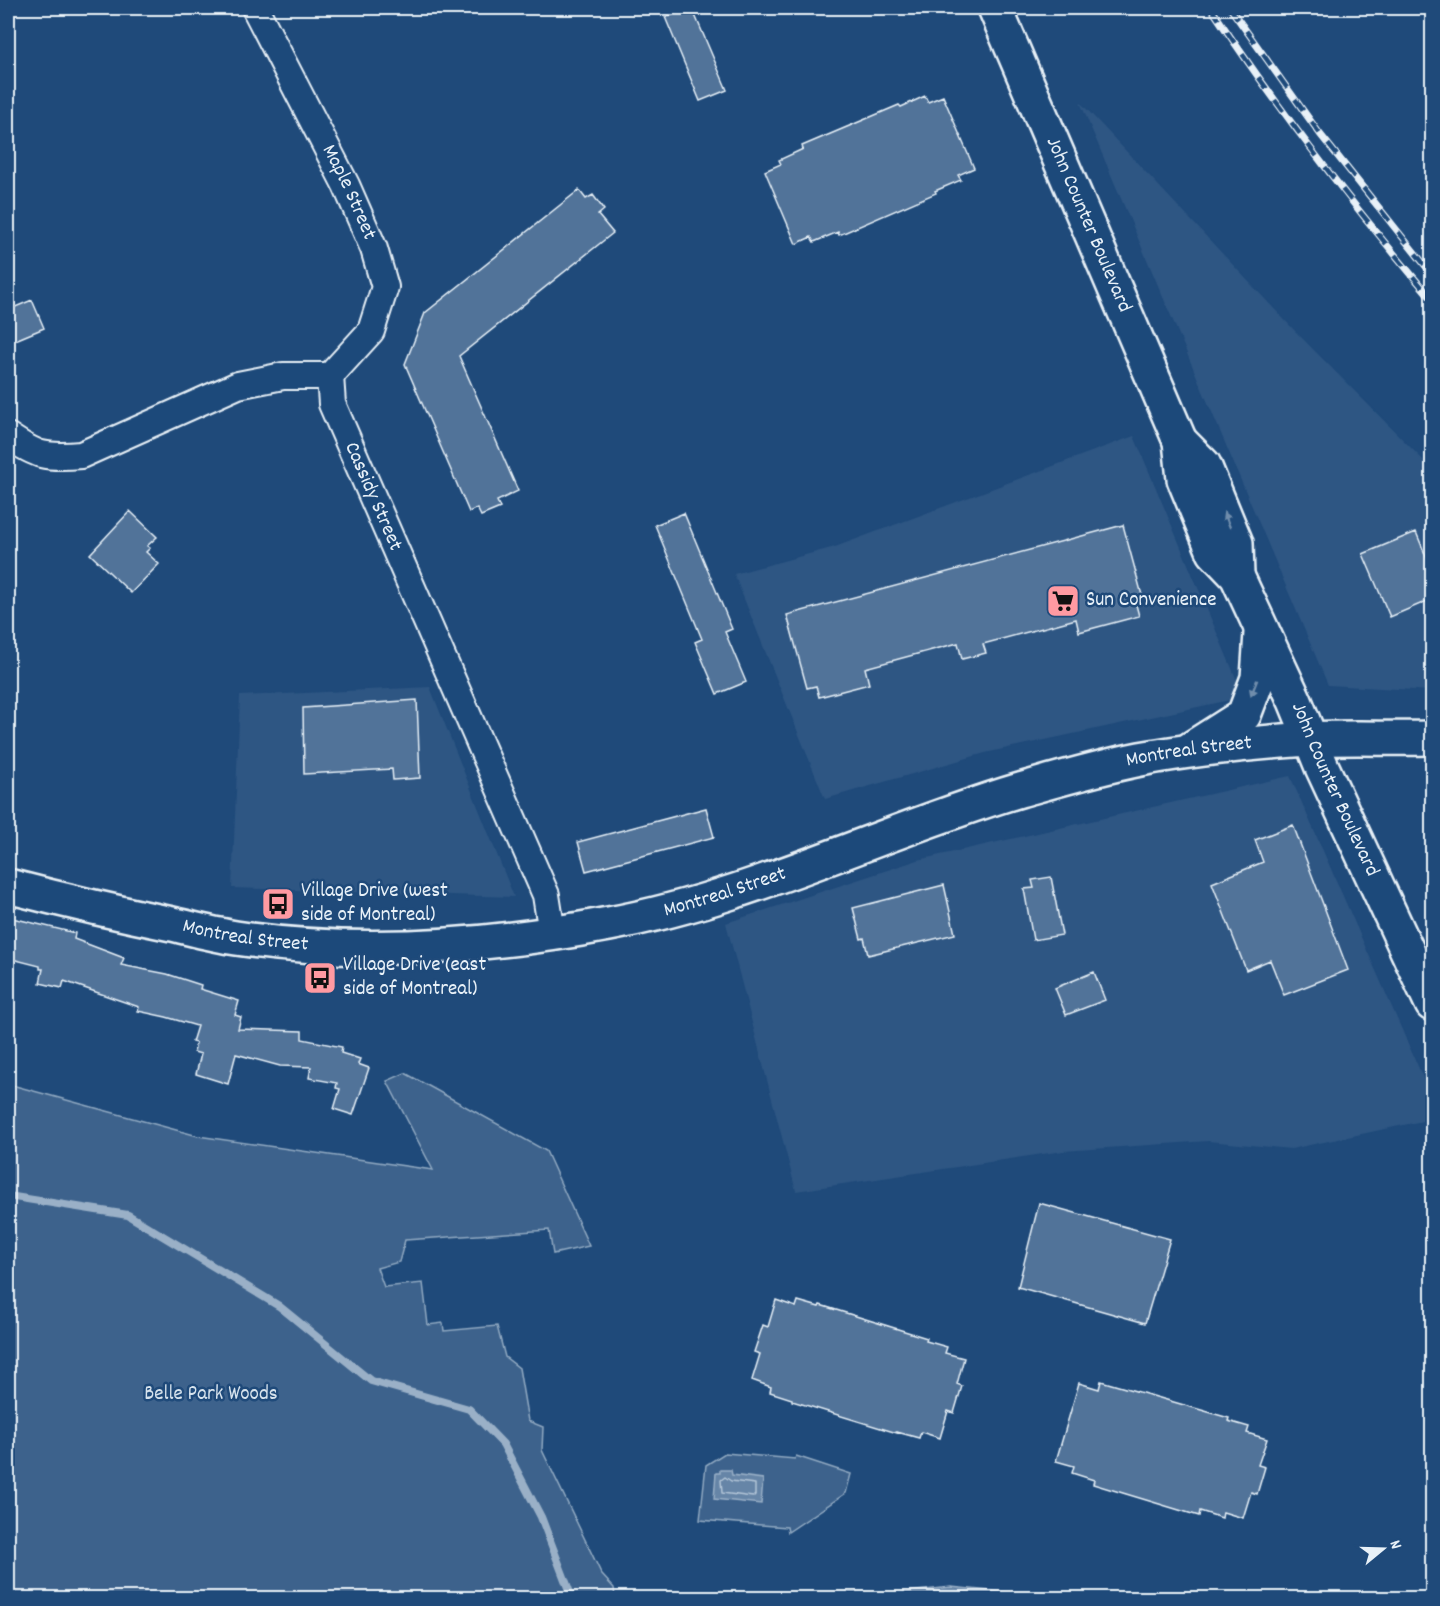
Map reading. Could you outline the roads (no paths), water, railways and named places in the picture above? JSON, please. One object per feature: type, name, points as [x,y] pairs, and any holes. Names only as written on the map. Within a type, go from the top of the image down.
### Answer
[{"type":"main road","name":"John Counter Boulevard","points":[[995,8],[1180,441],[1204,465],[1236,543],[1237,576],[1432,1004]]},
{"type":"main road","points":[[1188,751],[1244,715],[1258,678],[1261,630]]},
{"type":"main road","name":"Montreal Street","points":[[8,886],[236,938],[319,946],[388,947],[453,944],[611,924],[672,909],[771,879],[1017,791],[1138,759],[1188,751],[1310,739],[1432,738]]},
{"type":"street","name":"Maple Street","points":[[255,8],[346,185],[374,249],[385,287],[371,331],[330,376]]},
{"type":"street","points":[[8,436],[31,452],[53,458],[81,455],[238,385],[283,375],[330,376]]},
{"type":"street","name":"Cassidy Street","points":[[330,376],[332,404],[546,895],[552,933]]},
{"type":"water","points":[[720,1470],[731,1470],[732,1475],[763,1479],[761,1504],[714,1499],[716,1473],[720,1473]]},
{"type":"water","points":[[951,1587],[1041,1598],[806,1598],[824,1593],[899,1593]]},
{"type":"waterway","points":[[8,1196],[128,1215],[279,1306],[371,1381],[469,1409],[503,1444],[541,1517],[572,1598]]},
{"type":"railway","points":[[1211,8],[1317,156],[1432,299]]},
{"type":"railway","points":[[1230,8],[1320,134],[1432,274]]},
{"type":"place","name":"Sun Convenience","points":[[1063,601]]},
{"type":"place","name":"Village Drive (west side of Montreal)","points":[[278,904]]},
{"type":"place","name":"Village Drive (east side of Montreal)","points":[[320,978]]},
{"type":"park label","name":"Belle Park Woods","points":[[211,1395]]}]
